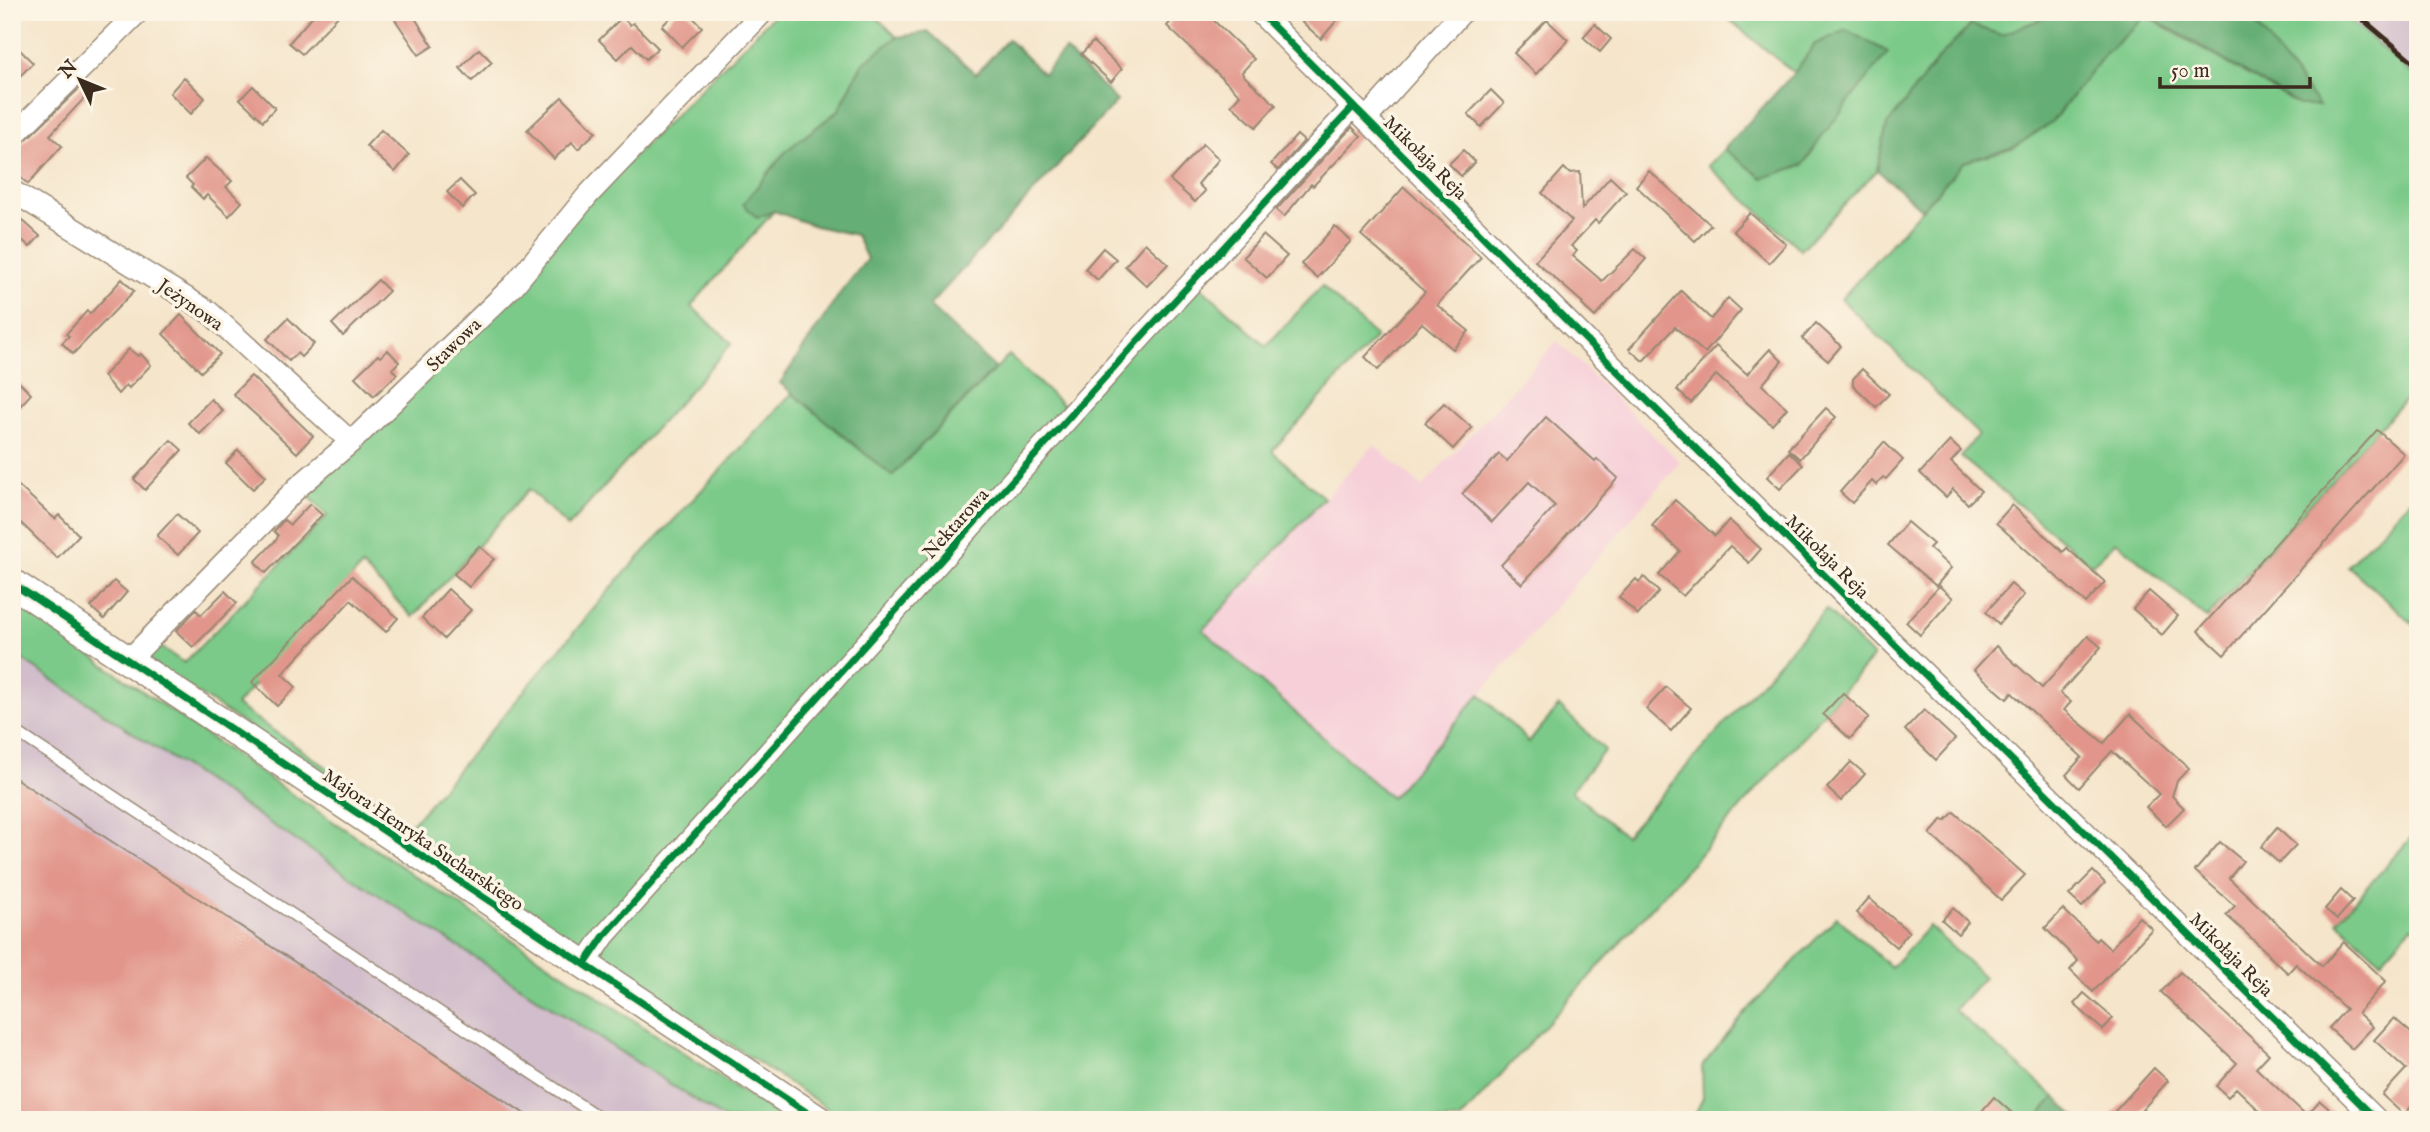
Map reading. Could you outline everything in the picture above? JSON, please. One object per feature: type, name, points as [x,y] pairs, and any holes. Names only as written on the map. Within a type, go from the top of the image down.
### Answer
[{"type":"street","points":[[12,137],[138,12]]},
{"type":"street","name":"Stawowa","points":[[128,662],[296,488],[351,442],[514,285],[588,195],[763,12]]},
{"type":"street","name":"Mikołaja Reja","points":[[1259,12],[1603,357],[2377,1120]]},
{"type":"street","name":"Nektarowa","points":[[585,964],[604,936],[1133,345],[1359,113],[1462,12]]},
{"type":"street","name":"Jeżynowa","points":[[12,191],[209,312],[351,442]]},
{"type":"street","name":"Majora Henryka Sucharskiego","points":[[12,583],[818,1120]]},
{"type":"lane","points":[[12,729],[603,1120]]},
{"type":"shaded area","points":[[2340,12],[2418,12],[2418,79]]},
{"type":"shaded area","points":[[1557,341],[1680,462],[1391,798],[1203,630],[1374,445],[1422,487]]},
{"type":"shaded area","points":[[12,653],[403,911],[726,1120],[12,1120]]},
{"type":"green space","points":[[777,12],[871,12],[897,37],[862,64],[839,110],[787,150],[774,211],[691,306],[732,343],[568,527],[529,489],[413,617],[362,566],[236,705],[411,825],[619,579],[792,393],[892,476],[1009,355],[1068,410],[1189,276],[1266,346],[1322,286],[1376,337],[1272,451],[1324,498],[1203,630],[1391,798],[1480,694],[1529,742],[1559,706],[1605,750],[1571,791],[1625,836],[1826,609],[1873,657],[1460,1120],[845,1120],[147,660],[156,644],[184,663],[327,516],[303,490]]},
{"type":"green space","points":[[1720,12],[2059,12],[2001,35],[1971,25],[1940,57],[1887,125],[1877,170],[1801,250],[1708,166],[1724,149],[1763,178],[1803,165],[1887,52],[1815,44],[1794,73]]},
{"type":"green space","points":[[2059,12],[2239,12],[2256,24],[2319,106],[2301,106],[2146,16],[2106,53],[2051,123],[2014,147],[1964,162],[1922,209],[1877,170],[1887,125],[1940,57],[1971,25],[2001,35]]},
{"type":"green space","points":[[2239,12],[2340,12],[2418,79],[2418,385],[2207,618],[2116,541],[2092,565],[1961,457],[1978,434],[1841,299],[1964,162],[2014,147],[2051,123],[2106,53],[2146,16],[2301,106],[2318,106],[2256,24]]},
{"type":"green space","points":[[1846,30],[1888,52],[1803,165],[1763,178],[1724,149],[1794,73],[1815,44]]},
{"type":"green space","points":[[929,32],[976,74],[1008,39],[1043,74],[1065,50],[1117,101],[929,306],[995,368],[892,476],[780,383],[841,292],[867,259],[856,235],[815,226],[774,211],[757,218],[743,204],[787,150],[839,110],[862,64],[897,37]]},
{"type":"green space","points":[[2418,492],[2418,628],[2348,566]]},
{"type":"green space","points":[[12,601],[284,789],[785,1120],[726,1120],[12,653]]},
{"type":"green space","points":[[2418,830],[2418,931],[2412,926],[2381,961],[2337,921]]},
{"type":"green space","points":[[1837,917],[1891,968],[1929,926],[1984,977],[1954,1010],[2055,1097],[2035,1120],[1692,1120],[1703,1098],[1702,1066],[1746,1012]]},
{"type":"green space","points":[[2055,1097],[2079,1120],[2035,1120]]},
{"type":"building","points":[[316,12],[342,12],[302,54],[289,43]]},
{"type":"building","points":[[390,12],[411,12],[433,46],[419,55]]},
{"type":"building","points":[[676,12],[688,12],[702,27],[682,47],[662,26]]},
{"type":"building","points":[[1164,12],[1219,12],[1212,19],[1254,59],[1242,72],[1243,75],[1276,105],[1256,127],[1231,105],[1240,95],[1167,26],[1172,20]]},
{"type":"building","points":[[1291,12],[1344,12],[1321,39]]},
{"type":"building","points":[[622,17],[630,25],[633,23],[658,48],[646,59],[632,45],[618,59],[599,40]]},
{"type":"building","points":[[1547,20],[1568,40],[1536,74],[1514,53]]},
{"type":"building","points":[[1595,24],[1611,39],[1600,52],[1583,37]]},
{"type":"building","points":[[12,42],[33,63],[12,84]]},
{"type":"building","points":[[1093,42],[1122,69],[1111,82],[1081,54]]},
{"type":"building","points":[[479,49],[492,62],[472,81],[460,68]]},
{"type":"building","points":[[184,77],[205,98],[191,114],[170,93]]},
{"type":"building","points":[[84,84],[92,90],[50,135],[62,146],[28,184],[12,170],[12,153]]},
{"type":"building","points":[[253,86],[275,108],[263,121],[240,99]]},
{"type":"building","points":[[1491,90],[1504,103],[1481,127],[1468,114]]},
{"type":"building","points":[[562,97],[596,132],[578,149],[572,142],[554,159],[527,130]]},
{"type":"building","points":[[1352,127],[1361,136],[1313,186],[1311,184],[1284,217],[1276,210]]},
{"type":"building","points":[[381,130],[409,155],[395,172],[366,146]]},
{"type":"building","points":[[1297,135],[1304,141],[1278,170],[1271,164]]},
{"type":"building","points":[[1203,144],[1219,159],[1198,184],[1205,191],[1195,202],[1170,180]]},
{"type":"building","points":[[1463,150],[1475,162],[1461,176],[1449,164]]},
{"type":"building","points":[[206,158],[232,181],[226,187],[242,202],[229,216],[207,195],[203,199],[186,178]]},
{"type":"building","points":[[1564,168],[1569,173],[1580,172],[1582,209],[1610,177],[1626,192],[1598,223],[1595,220],[1571,246],[1577,251],[1573,256],[1602,281],[1635,249],[1646,259],[1595,317],[1535,261],[1572,221],[1542,193]]},
{"type":"building","points":[[1649,171],[1711,225],[1695,241],[1636,186]]},
{"type":"building","points":[[460,180],[475,195],[462,208],[447,192]]},
{"type":"building","points":[[1404,187],[1481,257],[1437,305],[1469,331],[1453,349],[1422,323],[1378,370],[1365,357],[1425,292],[1361,235]]},
{"type":"building","points":[[1750,213],[1786,244],[1769,263],[1733,231]]},
{"type":"building","points":[[20,218],[40,236],[30,247],[12,231],[12,226]]},
{"type":"building","points":[[1335,226],[1351,241],[1317,278],[1301,264]]},
{"type":"building","points":[[1263,235],[1287,256],[1267,278],[1243,257]]},
{"type":"building","points":[[1145,243],[1168,264],[1147,286],[1125,266]]},
{"type":"building","points":[[1103,248],[1116,259],[1098,280],[1085,269]]},
{"type":"building","points":[[122,279],[134,291],[73,354],[62,343],[69,336],[66,334],[87,311],[90,314]]},
{"type":"building","points":[[378,280],[389,291],[343,336],[332,324]]},
{"type":"building","points":[[1681,291],[1711,319],[1728,298],[1741,310],[1705,353],[1675,327],[1643,361],[1629,349]]},
{"type":"building","points":[[181,315],[220,354],[201,372],[163,334]]},
{"type":"building","points":[[288,318],[314,344],[301,357],[297,353],[289,361],[267,339]]},
{"type":"building","points":[[1816,323],[1841,346],[1828,361],[1802,339]]},
{"type":"building","points":[[1716,346],[1747,374],[1770,349],[1782,361],[1762,385],[1787,408],[1772,425],[1716,375],[1691,403],[1677,390]]},
{"type":"building","points":[[129,349],[138,356],[141,354],[151,365],[129,388],[126,385],[118,394],[103,376]]},
{"type":"building","points":[[388,350],[399,362],[392,369],[397,374],[374,396],[355,377],[378,355],[380,357]]},
{"type":"building","points":[[1862,369],[1889,394],[1876,407],[1853,385],[1853,379]]},
{"type":"building","points":[[251,376],[313,436],[297,453],[233,394]]},
{"type":"building","points":[[20,383],[31,394],[12,415],[12,391]]},
{"type":"building","points":[[211,399],[223,411],[200,434],[188,423]]},
{"type":"building","points":[[1444,403],[1472,428],[1453,449],[1425,423]]},
{"type":"building","points":[[1826,408],[1836,417],[1800,459],[1788,449]]},
{"type":"building","points":[[1546,417],[1618,478],[1522,584],[1501,565],[1555,506],[1529,482],[1492,522],[1462,494],[1499,454],[1507,461]]},
{"type":"building","points":[[2377,430],[2404,454],[2224,655],[2198,631]]},
{"type":"building","points":[[171,440],[182,450],[145,490],[134,479]]},
{"type":"building","points":[[1950,441],[1961,451],[1951,462],[1981,491],[1968,504],[1953,489],[1946,497],[1920,473]]},
{"type":"building","points":[[1884,442],[1903,460],[1886,479],[1883,477],[1876,485],[1872,481],[1852,503],[1840,492]]},
{"type":"building","points":[[238,450],[266,476],[253,489],[226,463]]},
{"type":"building","points":[[1789,452],[1803,465],[1780,489],[1767,477]]},
{"type":"building","points":[[12,480],[55,519],[59,515],[79,535],[57,558],[21,523],[12,533]]},
{"type":"building","points":[[1675,500],[1715,536],[1729,520],[1761,549],[1749,563],[1730,546],[1683,596],[1659,575],[1680,551],[1652,526]]},
{"type":"building","points":[[310,504],[322,515],[266,573],[255,562],[277,539],[278,535],[274,531],[284,520],[290,525]]},
{"type":"building","points":[[2012,505],[2063,552],[2067,548],[2105,582],[2086,603],[1996,523]]},
{"type":"building","points":[[177,514],[198,533],[178,555],[157,536]]},
{"type":"building","points":[[1907,522],[1933,544],[1929,548],[1951,568],[1936,586],[1888,545]]},
{"type":"building","points":[[479,546],[494,559],[469,587],[454,574]]},
{"type":"building","points":[[352,576],[398,618],[386,632],[351,600],[282,674],[296,687],[277,706],[252,682]]},
{"type":"building","points":[[1644,577],[1659,592],[1638,615],[1619,597],[1636,579],[1639,582]]},
{"type":"building","points":[[114,581],[127,592],[104,619],[91,607]]},
{"type":"building","points":[[2011,584],[2024,595],[1999,624],[1986,612]]},
{"type":"building","points":[[1939,586],[1953,598],[1920,635],[1906,622]]},
{"type":"building","points":[[448,589],[471,610],[444,639],[422,618]]},
{"type":"building","points":[[225,591],[237,603],[193,647],[176,631],[196,610],[201,615]]},
{"type":"building","points":[[2149,591],[2178,616],[2162,635],[2133,609]]},
{"type":"building","points":[[2088,636],[2101,647],[2060,693],[2071,702],[2064,710],[2104,743],[2130,714],[2189,768],[2177,781],[2172,796],[2184,808],[2166,826],[2146,807],[2159,794],[2112,751],[2079,788],[2066,775],[2082,757],[2012,693],[2007,699],[1974,670],[1996,646],[2042,688]]},
{"type":"building","points":[[1666,687],[1691,708],[1671,731],[1646,709]]},
{"type":"building","points":[[1843,693],[1869,717],[1850,739],[1823,714]]},
{"type":"building","points":[[1924,710],[1955,739],[1936,760],[1905,730]]},
{"type":"building","points":[[1851,762],[1865,774],[1841,801],[1827,788]]},
{"type":"building","points":[[12,776],[184,889],[534,1120],[12,1120]]},
{"type":"building","points":[[1954,812],[2025,875],[2001,900],[1930,834],[1943,819],[1945,821]]},
{"type":"building","points":[[2277,828],[2296,845],[2279,863],[2261,847]]},
{"type":"building","points":[[2220,842],[2243,861],[2229,878],[2322,966],[2344,942],[2386,981],[2358,1013],[2373,1027],[2352,1049],[2329,1028],[2346,1009],[2296,964],[2288,973],[2269,956],[2226,915],[2235,906],[2195,871]]},
{"type":"building","points":[[2093,871],[2105,883],[2082,907],[2069,895]]},
{"type":"building","points":[[2341,890],[2353,901],[2337,919],[2325,909]]},
{"type":"building","points":[[1869,898],[1909,932],[1896,947],[1856,913]]},
{"type":"building","points":[[1953,908],[1968,922],[1958,934],[1942,920]]},
{"type":"building","points":[[2063,909],[2096,941],[2098,938],[2110,949],[2139,917],[2152,929],[2093,992],[2070,970],[2078,961],[2045,928]]},
{"type":"building","points":[[2180,972],[2269,1054],[2256,1068],[2307,1116],[2320,1101],[2342,1120],[2269,1120],[2236,1088],[2228,1097],[2216,1086],[2237,1063],[2161,992]]},
{"type":"building","points":[[2084,993],[2113,1018],[2103,1030],[2074,1004]]},
{"type":"building","points":[[2394,1018],[2418,1039],[2418,1099],[2404,1115],[2382,1095],[2406,1069],[2374,1040]]},
{"type":"building","points":[[2154,1068],[2168,1081],[2133,1120],[2107,1120]]},
{"type":"building","points":[[1994,1097],[2020,1120],[1974,1120]]},
{"type":"railway","points":[[2354,12],[2418,66]]},
{"type":"cycle path","points":[[1259,12],[1603,357],[2377,1120]]},
{"type":"cycle path","points":[[585,964],[604,936],[1133,346],[1353,107]]},
{"type":"cycle path","points":[[12,583],[818,1120]]}]
